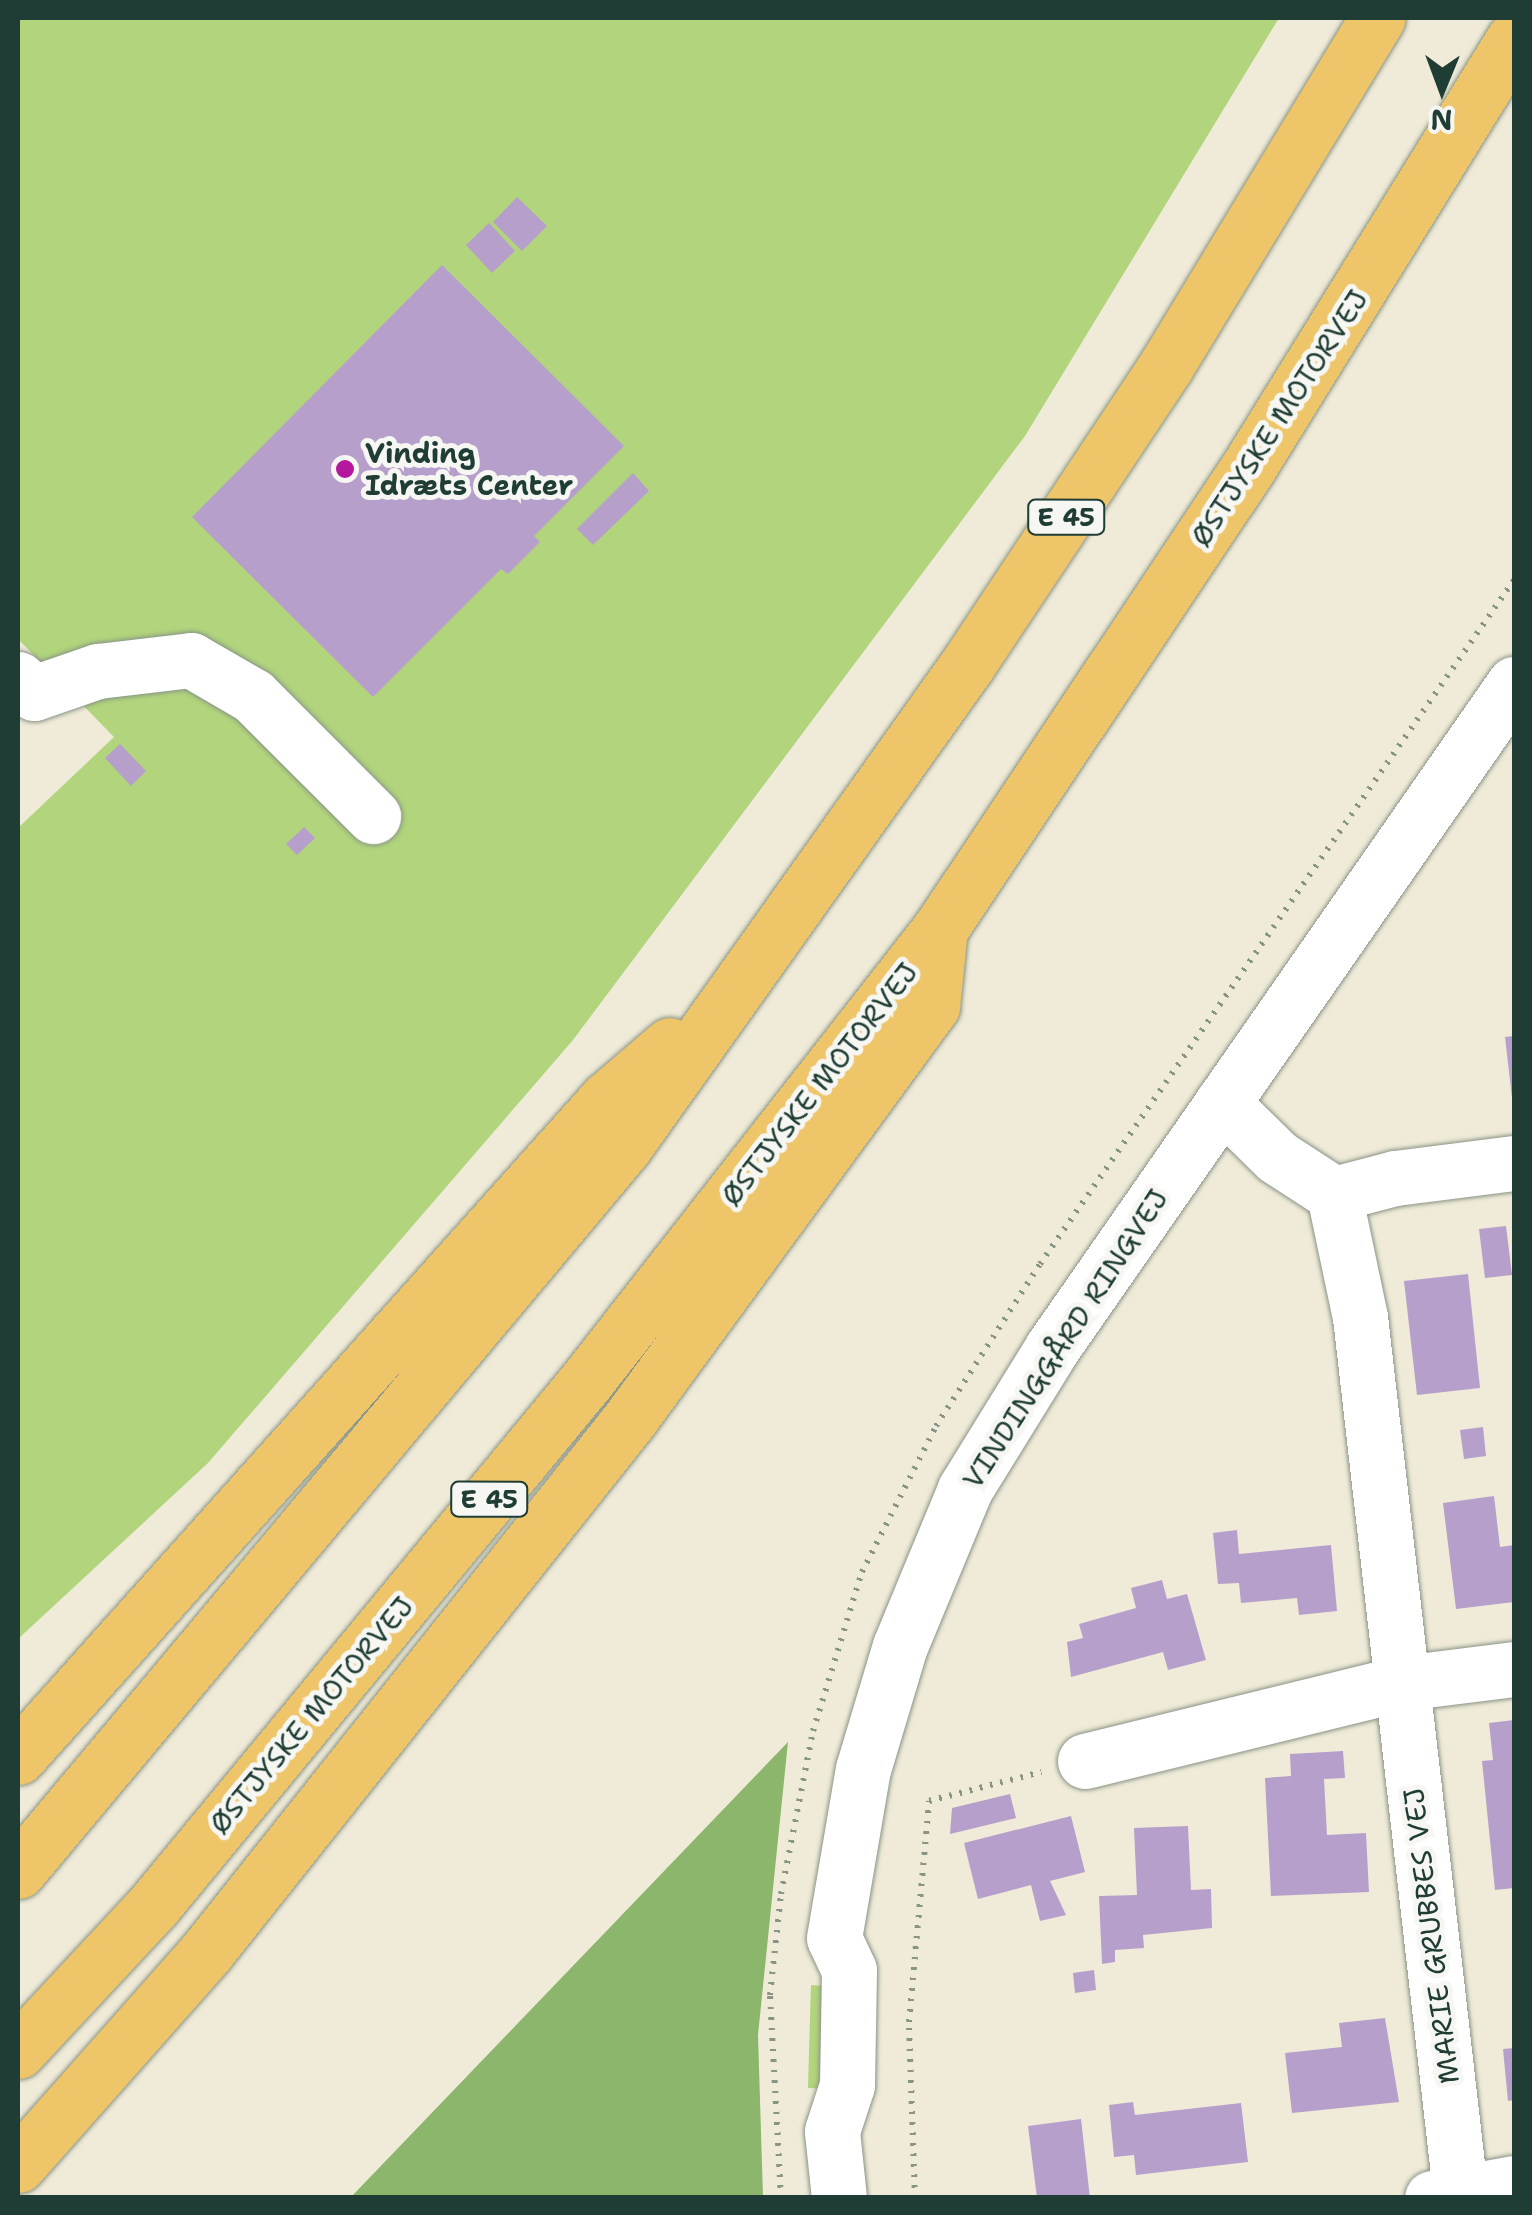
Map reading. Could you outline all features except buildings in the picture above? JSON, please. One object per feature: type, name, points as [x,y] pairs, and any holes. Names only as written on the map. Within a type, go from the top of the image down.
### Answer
[{"type":"highway","name":"E 45","points":[[18,1870],[624,1147],[726,998],[968,664],[1166,366],[1378,18]]},
{"type":"highway","name":"ØSTJYSKE MOTORVEJ","points":[[18,2051],[154,1904],[576,1394],[940,929],[1248,468],[1514,39]]},
{"type":"highway","points":[[18,2165],[208,1950],[630,1419],[932,1006],[940,929]]},
{"type":"highway","points":[[18,1758],[606,1100],[726,998]]},
{"type":"street","points":[[23,699],[98,671],[191,660],[253,696],[373,816]]},
{"type":"street","name":"VINDINGGÅRD RINGVEJ","points":[[839,2198],[832,2131],[847,2085],[849,1970],[834,1938],[864,1769],[900,1646],[966,1488],[1052,1348],[1514,684]]},
{"type":"street","points":[[1222,1103],[1277,1156],[1334,1194],[1394,1178],[1514,1162]]},
{"type":"street","name":"MARIE GRUBBES VEJ","points":[[1334,1194],[1360,1316],[1402,1683],[1446,2194],[1514,2183]]},
{"type":"street","points":[[1085,1761],[1402,1683],[1514,1669]]},
{"type":"path","points":[[915,2198],[910,2022],[929,1801],[1085,1761]]},
{"type":"green space","points":[[18,18],[1279,18],[1025,436],[573,1040],[208,1463],[18,1639],[18,828],[114,737],[18,639]]},
{"type":"green space","points":[[788,1742],[758,2035],[763,2197],[351,2197]]},
{"type":"green space","points":[[811,1985],[836,1987],[832,2089],[808,2088]]},
{"type":"place","name":"Vinding Idræts Center","points":[[345,469]]}]
